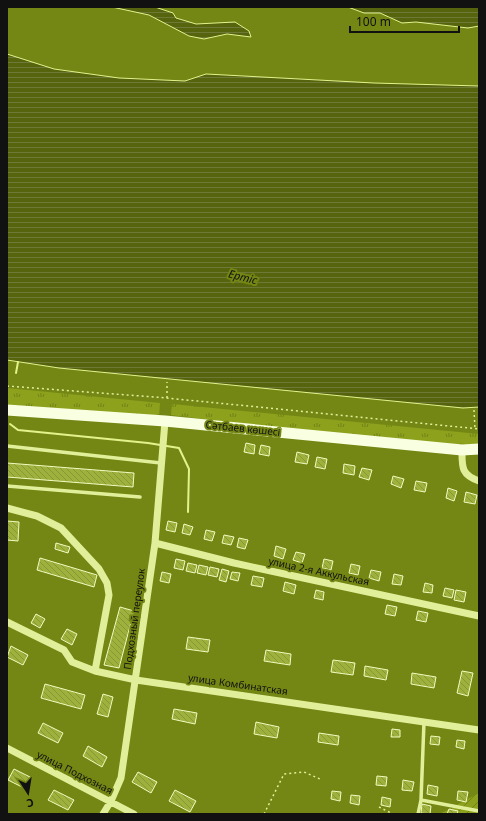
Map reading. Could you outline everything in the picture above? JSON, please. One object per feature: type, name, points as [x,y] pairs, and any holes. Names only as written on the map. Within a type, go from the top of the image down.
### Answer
[{"type":"main road","name":"Сәтбаев көшесі","points":[[7,410],[165,421],[462,450],[479,449]]},
{"type":"street","name":"Подхозный переулок","points":[[103,814],[111,801],[121,778],[155,543],[165,421]]},
{"type":"street","points":[[462,450],[462,464],[465,472],[469,478],[479,481]]},
{"type":"street","points":[[7,508],[37,516],[62,528],[99,569],[107,583],[109,595],[95,671]]},
{"type":"street","name":"улица 2-я Аккульская","points":[[155,543],[234,564],[479,616]]},
{"type":"street","name":"улица Комбинатская","points":[[7,622],[64,650],[72,662],[95,671],[136,680],[479,730]]},
{"type":"street","name":"улица Подхозная","points":[[7,748],[134,814]]},
{"type":"lane","points":[[7,446],[162,463]]},
{"type":"lane","points":[[7,486],[140,497]]},
{"type":"lane","points":[[418,814],[421,800],[424,722]]},
{"type":"lane","points":[[421,800],[479,811]]},
{"type":"path","points":[[167,398],[168,382]]},
{"type":"path","points":[[7,386],[167,398],[479,429]]},
{"type":"path","points":[[474,410],[475,429]]},
{"type":"path","points":[[264,814],[284,774],[304,772],[320,779]]},
{"type":"path","points":[[379,807],[393,814]]},
{"type":"green space","points":[[7,388],[160,403],[159,416],[7,405]]},
{"type":"green space","points":[[172,404],[479,434],[479,446],[408,445],[171,415]]},
{"type":"green space","points":[[479,793],[479,814],[440,814]]},
{"type":"water","points":[[112,7],[155,7],[173,13],[176,18],[196,24],[235,22],[249,31],[251,37],[227,34],[204,39],[189,36],[149,15]]},
{"type":"water","points":[[348,7],[479,7],[479,26],[468,28],[416,22],[402,23],[380,13],[364,13]]},
{"type":"water","name":"Ертіс","points":[[7,54],[54,69],[119,78],[185,81],[206,74],[374,83],[479,86],[479,407],[463,408],[59,368],[7,360]]},
{"type":"building","points":[[246,443],[255,445],[254,454],[244,452]]},
{"type":"building","points":[[261,445],[270,447],[269,456],[259,454]]},
{"type":"building","points":[[297,452],[309,455],[307,464],[295,462]]},
{"type":"building","points":[[317,457],[327,459],[325,469],[315,467]]},
{"type":"building","points":[[7,463],[134,473],[133,487],[7,477]]},
{"type":"building","points":[[344,464],[355,466],[354,475],[343,473]]},
{"type":"building","points":[[362,468],[372,470],[369,480],[359,477]]},
{"type":"building","points":[[393,476],[404,479],[401,488],[391,484]]},
{"type":"building","points":[[416,481],[427,483],[425,492],[414,490]]},
{"type":"building","points":[[448,488],[457,491],[454,501],[446,498]]},
{"type":"building","points":[[466,492],[477,495],[475,504],[464,502]]},
{"type":"building","points":[[7,521],[19,522],[18,541],[7,540]]},
{"type":"building","points":[[168,521],[177,523],[175,532],[166,530]]},
{"type":"building","points":[[184,524],[193,527],[190,535],[182,533]]},
{"type":"building","points":[[206,530],[215,532],[212,541],[204,539]]},
{"type":"building","points":[[224,535],[234,537],[231,545],[222,543]]},
{"type":"building","points":[[239,538],[248,540],[245,549],[237,547]]},
{"type":"building","points":[[56,543],[70,547],[68,553],[55,549]]},
{"type":"building","points":[[276,546],[286,549],[283,559],[274,556]]},
{"type":"building","points":[[296,552],[305,554],[302,563],[293,560]]},
{"type":"building","points":[[40,558],[97,575],[94,587],[37,570]]},
{"type":"building","points":[[176,559],[185,561],[183,570],[174,568]]},
{"type":"building","points":[[324,559],[333,561],[331,570],[322,568]]},
{"type":"building","points":[[188,563],[197,565],[195,573],[186,571]]},
{"type":"building","points":[[351,564],[360,566],[358,575],[349,573]]},
{"type":"building","points":[[199,565],[208,567],[206,575],[197,573]]},
{"type":"building","points":[[210,567],[219,569],[217,577],[208,575]]},
{"type":"building","points":[[222,569],[229,571],[226,582],[219,580]]},
{"type":"building","points":[[371,570],[381,572],[379,581],[369,578]]},
{"type":"building","points":[[162,572],[171,574],[169,583],[160,581]]},
{"type":"building","points":[[232,572],[240,573],[238,581],[230,579]]},
{"type":"building","points":[[394,574],[403,576],[401,585],[392,584]]},
{"type":"building","points":[[253,576],[264,578],[262,587],[251,585]]},
{"type":"building","points":[[285,582],[296,585],[294,594],[283,591]]},
{"type":"building","points":[[425,583],[433,585],[432,593],[423,592]]},
{"type":"building","points":[[445,588],[454,590],[452,598],[443,596]]},
{"type":"building","points":[[316,590],[324,592],[323,600],[314,598]]},
{"type":"building","points":[[456,590],[466,592],[464,602],[454,600]]},
{"type":"building","points":[[387,605],[397,607],[395,616],[385,614]]},
{"type":"building","points":[[120,607],[134,611],[119,668],[104,665]]},
{"type":"building","points":[[418,611],[428,613],[426,622],[416,620]]},
{"type":"building","points":[[36,614],[45,619],[40,628],[31,623]]},
{"type":"building","points":[[67,629],[77,634],[72,645],[61,639]]},
{"type":"building","points":[[188,637],[210,640],[208,652],[186,649]]},
{"type":"building","points":[[11,646],[28,655],[23,665],[7,657]]},
{"type":"building","points":[[266,650],[291,654],[290,665],[264,661]]},
{"type":"building","points":[[333,660],[355,663],[353,675],[331,672]]},
{"type":"building","points":[[365,666],[388,670],[386,680],[364,676]]},
{"type":"building","points":[[462,671],[473,673],[468,696],[457,693]]},
{"type":"building","points":[[412,673],[436,677],[434,688],[411,684]]},
{"type":"building","points":[[45,684],[85,695],[81,709],[41,698]]},
{"type":"building","points":[[103,694],[113,697],[108,717],[97,714]]},
{"type":"building","points":[[174,709],[197,713],[195,724],[172,719]]},
{"type":"building","points":[[256,722],[279,727],[277,738],[254,734]]},
{"type":"building","points":[[43,723],[63,733],[58,743],[38,733]]},
{"type":"building","points":[[392,729],[400,730],[400,737],[391,737]]},
{"type":"building","points":[[319,733],[339,736],[338,745],[318,742]]},
{"type":"building","points":[[431,736],[440,737],[439,745],[430,744]]},
{"type":"building","points":[[457,740],[465,741],[464,749],[456,747]]},
{"type":"building","points":[[88,746],[107,757],[102,767],[83,756]]},
{"type":"building","points":[[14,769],[32,778],[26,789],[8,780]]},
{"type":"building","points":[[138,772],[157,782],[151,793],[132,782]]},
{"type":"building","points":[[377,776],[387,777],[386,786],[376,785]]},
{"type":"building","points":[[403,780],[414,782],[412,791],[402,790]]},
{"type":"building","points":[[428,785],[438,787],[437,796],[427,794]]},
{"type":"building","points":[[54,790],[74,800],[68,810],[48,800]]},
{"type":"building","points":[[175,790],[196,801],[190,812],[169,801]]},
{"type":"building","points":[[332,791],[341,792],[340,801],[331,799]]},
{"type":"building","points":[[458,791],[468,792],[466,802],[457,800]]},
{"type":"building","points":[[351,795],[360,796],[359,805],[350,803]]},
{"type":"building","points":[[382,797],[391,799],[390,807],[381,805]]},
{"type":"building","points":[[422,804],[431,806],[430,814],[421,813]]},
{"type":"building","points":[[449,809],[458,811],[457,814],[447,814]]},
{"type":"waterway","points":[[16,373],[18,362]]},
{"type":"waterway","points":[[10,424],[18,430],[148,443],[179,448],[189,469],[188,512]]}]
